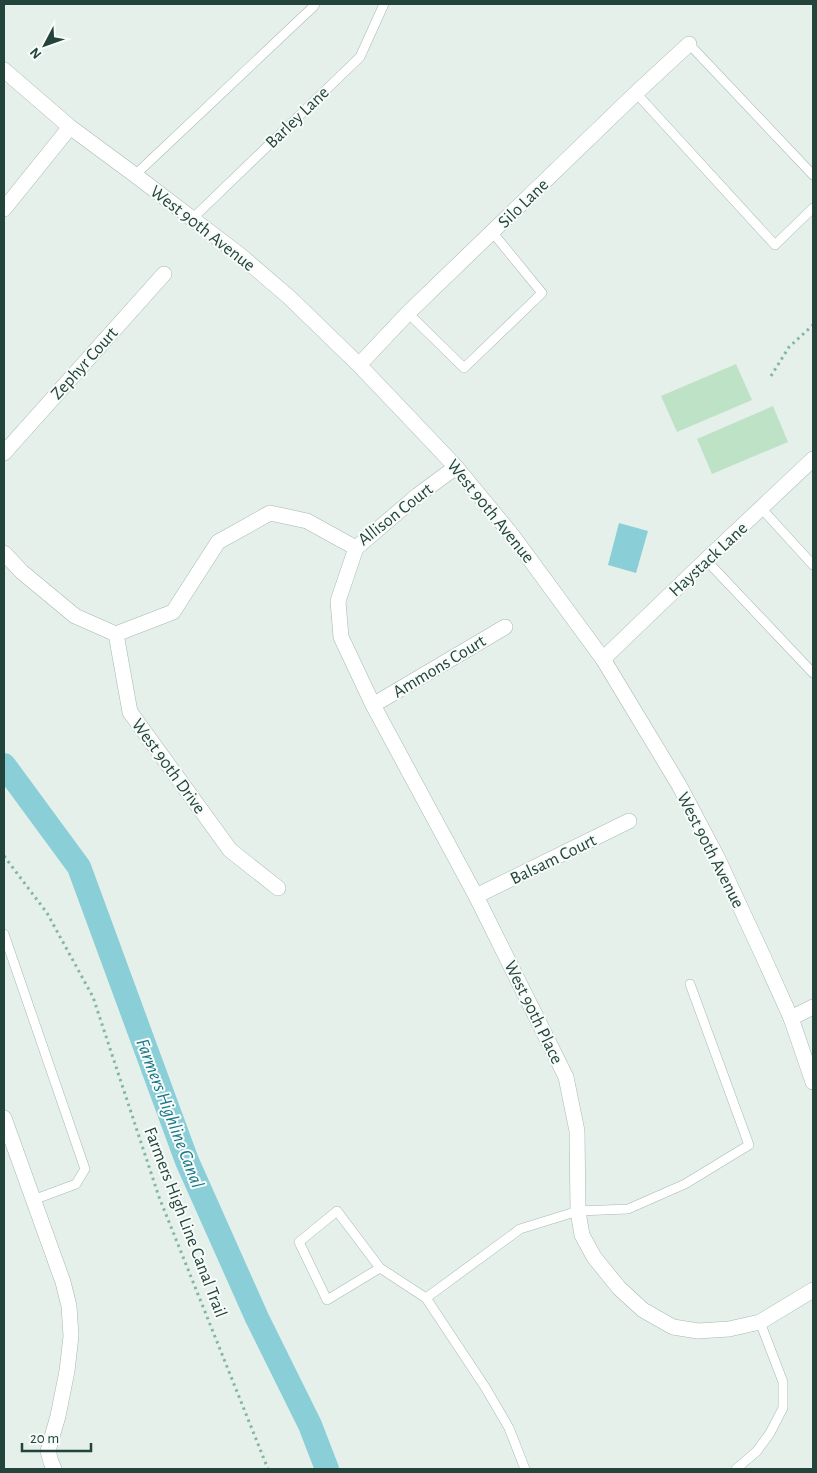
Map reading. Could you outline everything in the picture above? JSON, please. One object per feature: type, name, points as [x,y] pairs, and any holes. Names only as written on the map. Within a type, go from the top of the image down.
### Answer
[{"type":"street","name":"Silo Lane","points":[[359,365],[408,314],[689,44]]},
{"type":"street","name":"West 90th Avenue","points":[[4,70],[70,127],[240,254],[276,286],[359,365],[456,467],[512,535],[603,659],[679,785],[713,849],[791,1018],[813,1082]]},
{"type":"street","points":[[4,209],[70,127]]},
{"type":"street","name":"Zephyr Court","points":[[4,453],[164,274]]},
{"type":"street","name":"Haystack Lane","points":[[603,659],[813,459]]},
{"type":"street","name":"Allison Court","points":[[116,634],[172,612],[218,542],[270,513],[307,521],[356,548],[418,495],[456,467]]},
{"type":"street","name":"West 90th Place","points":[[356,548],[338,601],[341,637],[374,704],[476,896],[566,1077],[577,1131],[578,1211],[582,1235],[594,1258],[619,1288],[643,1310],[673,1327],[698,1331],[729,1329],[760,1322],[813,1290]]},
{"type":"street","points":[[4,553],[22,572],[76,616],[116,634]]},
{"type":"street","name":"Ammons Court","points":[[374,704],[505,626]]},
{"type":"street","name":"West 90th Drive","points":[[116,634],[130,712],[230,850],[278,888]]},
{"type":"street","name":"Balsam Court","points":[[476,896],[629,821]]},
{"type":"street","points":[[791,1018],[813,1007]]},
{"type":"street","points":[[4,1118],[63,1282],[69,1306],[71,1336],[68,1371],[48,1452],[54,1469]]},
{"type":"lane","points":[[135,175],[315,4]]},
{"type":"lane","name":"Barley Lane","points":[[192,218],[360,57],[384,4]]},
{"type":"lane","points":[[689,44],[813,175]]},
{"type":"lane","points":[[636,93],[775,245],[813,208]]},
{"type":"lane","points":[[408,314],[464,368],[471,362],[542,293],[493,233]]},
{"type":"lane","points":[[761,508],[813,565]]},
{"type":"lane","points":[[706,560],[813,673]]},
{"type":"lane","points":[[4,934],[85,1168],[76,1184],[33,1200]]},
{"type":"lane","points":[[426,1298],[520,1229],[578,1211],[628,1209],[685,1184],[749,1145],[690,984]]},
{"type":"lane","points":[[380,1268],[327,1300],[299,1242],[337,1211],[380,1268],[426,1298],[509,1428],[525,1469]]},
{"type":"lane","points":[[736,1469],[762,1445],[783,1408],[783,1382],[760,1322]]},
{"type":"path","points":[[771,376],[789,347],[813,325]]},
{"type":"path","name":"Farmers High Line Canal Trail","points":[[4,856],[47,913],[93,997],[159,1197],[268,1469]]},
{"type":"green space","points":[[736,364],[752,400],[677,432],[661,396]]},
{"type":"green space","points":[[773,406],[788,442],[712,474],[697,439]]},
{"type":"water","points":[[619,523],[648,531],[636,573],[608,565]]},
{"type":"waterway","name":"Farmers Highline Canal","points":[[4,765],[79,867],[187,1161],[257,1318],[310,1425],[327,1469]]}]
